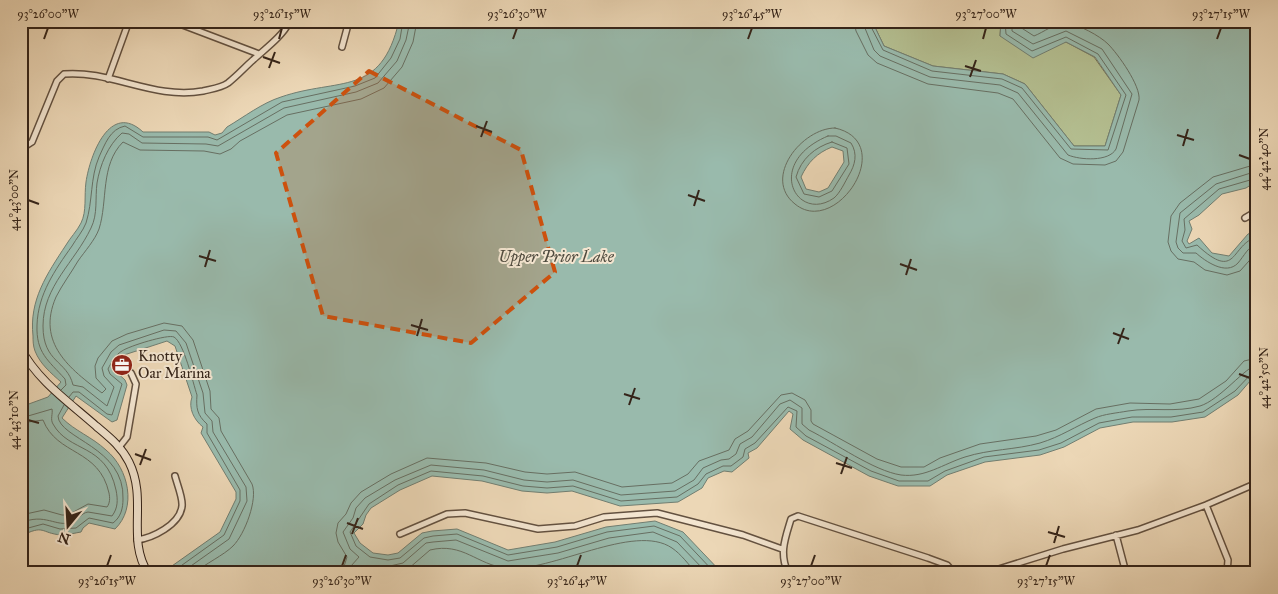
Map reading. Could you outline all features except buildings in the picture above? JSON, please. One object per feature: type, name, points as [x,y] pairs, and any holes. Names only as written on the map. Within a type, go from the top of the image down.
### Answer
[{"type":"main road","points":[[21,349],[28,363],[45,382],[120,446],[129,462],[138,491],[137,540],[147,571]]},
{"type":"street","points":[[108,79],[129,21]]},
{"type":"street","points":[[172,21],[259,54]]},
{"type":"street","points":[[21,150],[32,142],[57,81],[64,74],[75,73],[108,79],[164,93],[189,94],[216,88],[227,84],[275,41],[290,21]]},
{"type":"street","points":[[342,47],[350,21]]},
{"type":"street","points":[[1245,218],[1257,211]]},
{"type":"street","points":[[120,446],[127,437],[136,384],[131,372]]},
{"type":"street","points":[[137,540],[148,538],[176,519],[182,506],[175,476]]},
{"type":"street","points":[[986,573],[1038,556],[1138,530],[1206,505],[1257,483]]},
{"type":"street","points":[[1206,505],[1228,560],[1227,573]]},
{"type":"street","points":[[400,534],[447,514],[465,513],[538,529],[575,526],[604,517],[656,514],[743,535],[782,549]]},
{"type":"street","points":[[788,573],[783,561],[782,549],[791,519],[798,516],[947,564],[954,573]]},
{"type":"street","points":[[1116,535],[1126,573]]},
{"type":"street","points":[[132,573],[147,571]]},
{"type":"highlighted area","points":[[369,71],[521,150],[555,272],[471,343],[323,316],[276,153]]},
{"type":"green space","points":[[872,21],[1001,21],[1000,36],[1066,42],[1094,57],[1121,95],[1105,146],[1074,146],[1025,84],[1003,74],[933,66],[884,46]]},
{"type":"water","name":"Upper Prior Lake","points":[[399,21],[872,21],[884,46],[933,66],[1003,74],[1025,84],[1074,146],[1105,146],[1121,95],[1095,57],[1066,42],[1033,58],[1000,36],[1001,21],[1257,21],[1257,181],[1246,188],[1222,194],[1199,215],[1189,221],[1192,229],[1187,241],[1189,244],[1199,238],[1212,253],[1229,256],[1248,234],[1257,231],[1257,373],[1238,395],[1205,417],[1172,422],[1133,422],[1100,428],[1064,447],[1040,455],[985,462],[947,475],[930,486],[898,486],[869,476],[803,440],[790,429],[793,414],[789,411],[757,448],[748,453],[749,458],[732,472],[724,471],[708,478],[702,488],[678,502],[620,506],[572,491],[547,493],[522,491],[482,481],[432,476],[400,490],[371,508],[363,524],[354,533],[360,543],[373,553],[388,555],[398,553],[422,533],[432,531],[457,529],[508,550],[555,542],[606,527],[655,521],[683,532],[722,573],[384,573],[368,570],[359,573],[162,573],[220,532],[236,499],[236,492],[201,433],[203,427],[193,413],[192,397],[175,346],[167,341],[124,355],[113,369],[125,380],[127,385],[117,420],[112,422],[76,396],[62,418],[72,427],[101,445],[120,467],[125,478],[128,500],[122,520],[115,529],[89,523],[81,532],[61,535],[34,530],[21,536],[21,402],[26,405],[48,397],[61,382],[43,364],[35,351],[32,323],[34,311],[46,277],[83,218],[88,171],[97,146],[104,135],[112,127],[121,123],[131,124],[143,132],[209,132],[215,135],[222,133],[227,127],[260,106],[281,97],[355,80],[369,74],[381,63],[391,46]],"holes":[[[832,147],[843,151],[844,162],[828,188],[819,192],[806,189],[801,177],[814,159]]]},
{"type":"place","name":"Knotty Oar Marina","points":[[122,365]]}]
